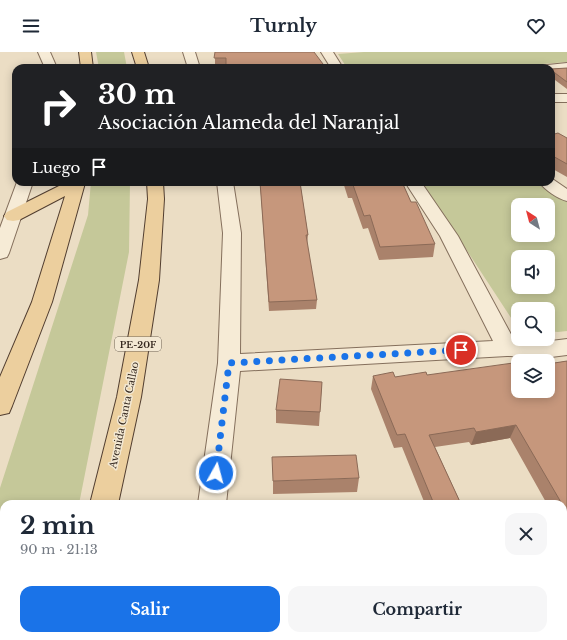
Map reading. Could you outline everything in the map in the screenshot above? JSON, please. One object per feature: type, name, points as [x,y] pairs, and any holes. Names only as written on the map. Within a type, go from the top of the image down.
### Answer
[{"type":"main road","points":[[85,52],[86,64]]},
{"type":"main road","points":[[138,52],[142,64]]},
{"type":"main road","points":[[13,216],[69,186]]},
{"type":"main road","points":[[0,406],[42,302],[76,186]]},
{"type":"main road","name":"Avenida Canta Callao","points":[[105,500],[129,397],[149,280],[156,186]]},
{"type":"street","points":[[44,52],[49,64]]},
{"type":"street","points":[[189,52],[193,64]]},
{"type":"street","points":[[327,52],[335,64]]},
{"type":"street","points":[[555,67],[567,66]]},
{"type":"street","points":[[555,98],[567,98]]},
{"type":"street","points":[[0,253],[24,186]]},
{"type":"street","points":[[212,500],[229,363],[232,233],[226,186]]},
{"type":"street","points":[[416,186],[449,236],[508,348]]},
{"type":"street","points":[[553,186],[567,196]]},
{"type":"street","points":[[229,363],[508,348],[551,349],[567,346]]},
{"type":"green space","points":[[96,52],[124,52],[126,64],[98,64]]},
{"type":"green space","points":[[364,52],[567,52],[567,62],[542,64],[344,64],[338,54]]},
{"type":"green space","points":[[91,186],[130,186],[129,252],[80,500],[0,500],[0,488],[88,215]]},
{"type":"green space","points":[[425,186],[545,186],[567,202],[567,331],[555,332],[555,302],[511,302],[511,318]]},
{"type":"building","points":[[215,52],[314,52],[323,64],[226,64],[226,58],[214,58]]},
{"type":"building","points":[[567,68],[567,82],[555,73],[555,69]]},
{"type":"building","points":[[558,133],[567,138],[567,164],[555,157],[555,134]]},
{"type":"building","points":[[260,186],[301,186],[308,235],[306,235],[317,300],[269,302]]},
{"type":"building","points":[[353,186],[404,186],[411,202],[416,202],[435,244],[380,247],[370,215],[364,216]]},
{"type":"building","points":[[567,361],[567,500],[560,500],[516,425],[476,432],[474,428],[429,435],[459,500],[432,500],[405,434],[397,435],[373,376],[393,372],[395,377],[426,372],[427,375],[511,363],[511,398],[555,398],[555,363]]},
{"type":"building","points":[[280,379],[322,382],[320,412],[276,410]]},
{"type":"building","points":[[356,455],[359,478],[273,481],[272,457]]},
{"type":"route","points":[[216,473],[229,363],[461,350]]}]
